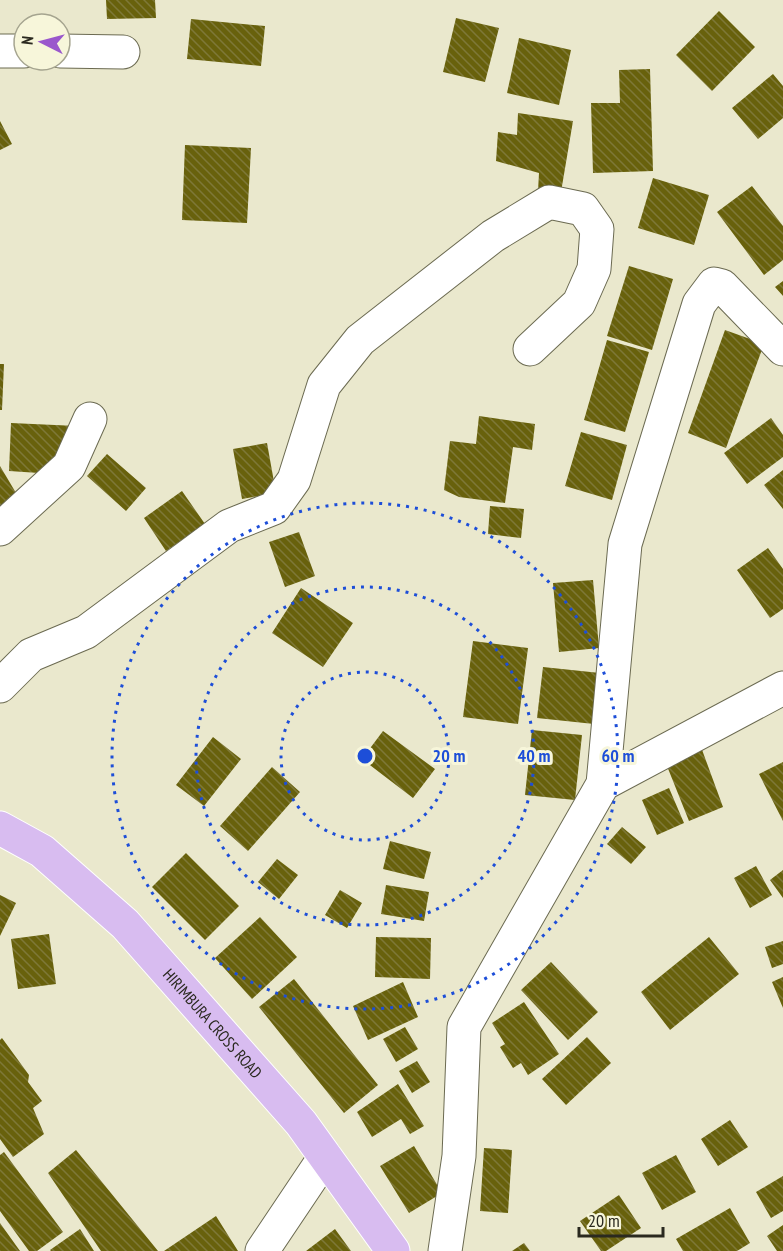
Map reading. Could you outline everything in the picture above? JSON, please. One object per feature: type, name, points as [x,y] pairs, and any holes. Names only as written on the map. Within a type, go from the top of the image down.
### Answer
[{"type":"main road","name":"HIRIMBURA CROSS ROAD","points":[[0,828],[42,851],[125,924],[301,1122],[393,1251]]},
{"type":"street","points":[[72,51],[123,52]]},
{"type":"street","points":[[0,686],[31,655],[86,632],[229,526],[274,508],[294,480],[324,385],[360,340],[493,236],[549,202],[583,209],[597,229],[594,269],[579,303],[530,349]]},
{"type":"street","points":[[445,1251],[459,1156],[464,1027],[603,784],[625,544],[699,304],[714,284],[722,286],[783,349]]},
{"type":"street","points":[[0,529],[69,466],[90,419]]},
{"type":"street","points":[[603,784],[783,688]]},
{"type":"street","points":[[262,1251],[325,1157]]},
{"type":"building","points":[[106,0],[155,0],[156,18],[107,19]]},
{"type":"building","points":[[719,11],[755,47],[712,91],[676,55]]},
{"type":"building","points":[[456,18],[499,28],[485,82],[443,72]]},
{"type":"building","points":[[191,19],[265,26],[261,66],[187,59]]},
{"type":"building","points":[[519,38],[571,50],[559,105],[507,93]]},
{"type":"building","points":[[650,69],[653,171],[593,173],[591,103],[620,103],[619,70]]},
{"type":"building","points":[[773,74],[783,86],[783,118],[758,139],[732,108]]},
{"type":"building","points":[[518,113],[573,121],[561,192],[538,191],[539,173],[496,161],[498,132],[517,135]]},
{"type":"building","points":[[0,121],[12,144],[0,150]]},
{"type":"building","points":[[185,145],[251,148],[247,223],[182,220]]},
{"type":"building","points":[[653,178],[709,195],[694,245],[638,228]]},
{"type":"building","points":[[752,186],[783,226],[783,260],[764,275],[717,212]]},
{"type":"building","points":[[629,266],[673,279],[652,350],[607,336]]},
{"type":"building","points":[[783,281],[783,296],[775,287]]},
{"type":"building","points":[[725,330],[764,344],[726,448],[688,433]]},
{"type":"building","points":[[607,340],[649,352],[625,432],[584,420]]},
{"type":"building","points":[[0,364],[4,364],[2,410],[0,410]]},
{"type":"building","points":[[479,416],[535,424],[532,450],[513,447],[505,503],[459,497],[444,490],[450,441],[476,444]]},
{"type":"building","points":[[771,418],[783,435],[783,457],[747,484],[724,453]]},
{"type":"building","points":[[11,423],[77,426],[54,474],[9,471]]},
{"type":"building","points":[[581,432],[627,445],[612,500],[565,486]]},
{"type":"building","points":[[267,443],[276,493],[242,499],[233,449]]},
{"type":"building","points":[[107,454],[146,488],[126,511],[87,476]]},
{"type":"building","points":[[0,466],[19,498],[0,510]]},
{"type":"building","points":[[783,470],[783,509],[764,485]]},
{"type":"building","points":[[182,491],[205,524],[166,551],[144,518]]},
{"type":"building","points":[[490,506],[524,509],[521,538],[488,534]]},
{"type":"building","points":[[299,532],[315,576],[285,587],[269,542]]},
{"type":"building","points":[[768,548],[783,569],[783,609],[770,618],[737,570]]},
{"type":"building","points":[[593,580],[599,648],[559,652],[553,583]]},
{"type":"building","points":[[301,588],[353,623],[323,667],[272,633]]},
{"type":"building","points":[[473,641],[528,648],[518,724],[463,717]]},
{"type":"building","points":[[543,667],[600,673],[594,724],[537,718]]},
{"type":"building","points":[[532,730],[582,735],[575,800],[525,795]]},
{"type":"building","points":[[383,731],[435,769],[413,798],[362,759]]},
{"type":"building","points":[[213,737],[241,759],[204,806],[176,785]]},
{"type":"building","points":[[701,747],[723,807],[689,821],[665,761]]},
{"type":"building","points":[[783,762],[783,821],[759,774]]},
{"type":"building","points":[[272,767],[300,792],[248,851],[220,826]]},
{"type":"building","points":[[669,788],[684,823],[657,835],[642,800]]},
{"type":"building","points":[[622,827],[646,847],[631,864],[607,844]]},
{"type":"building","points":[[390,841],[431,852],[424,879],[383,869]]},
{"type":"building","points":[[186,853],[239,906],[205,940],[152,887]]},
{"type":"building","points":[[277,859],[298,875],[279,899],[258,882]]},
{"type":"building","points":[[756,866],[772,895],[750,908],[734,878]]},
{"type":"building","points":[[783,870],[783,898],[770,880]]},
{"type":"building","points":[[386,885],[429,892],[424,921],[381,914]]},
{"type":"building","points":[[340,890],[362,903],[347,928],[325,915]]},
{"type":"building","points":[[0,895],[16,903],[0,936]]},
{"type":"building","points":[[260,917],[297,957],[252,999],[215,958]]},
{"type":"building","points":[[49,934],[56,984],[18,989],[11,939]]},
{"type":"building","points":[[376,937],[431,938],[430,979],[375,977]]},
{"type":"building","points":[[709,937],[739,974],[670,1030],[641,992]]},
{"type":"building","points":[[783,941],[783,964],[772,968],[765,947]]},
{"type":"building","points":[[551,962],[598,1012],[568,1040],[521,990]]},
{"type":"building","points":[[783,977],[783,1008],[772,982]]},
{"type":"building","points":[[294,979],[378,1085],[344,1113],[259,1007]]},
{"type":"building","points":[[403,982],[418,1017],[368,1040],[353,1006]]},
{"type":"building","points":[[524,1002],[559,1054],[528,1075],[521,1063],[513,1068],[500,1047],[505,1044],[492,1023]]},
{"type":"building","points":[[405,1027],[418,1049],[396,1062],[383,1039]]},
{"type":"building","points":[[587,1037],[611,1063],[566,1105],[542,1079]]},
{"type":"building","points":[[2,1038],[29,1075],[28,1082],[42,1101],[33,1108],[44,1134],[13,1157],[0,1139],[0,1040]]},
{"type":"building","points":[[417,1061],[430,1082],[412,1093],[399,1071]]},
{"type":"building","points":[[398,1084],[424,1126],[410,1134],[401,1119],[372,1137],[357,1112]]},
{"type":"building","points":[[730,1120],[748,1147],[718,1166],[701,1139]]},
{"type":"building","points":[[414,1146],[442,1193],[409,1213],[380,1166]]},
{"type":"building","points":[[484,1148],[512,1150],[508,1213],[480,1211]]},
{"type":"building","points":[[76,1150],[158,1251],[101,1251],[48,1173]]},
{"type":"building","points":[[4,1152],[63,1232],[37,1251],[29,1251],[0,1211],[0,1155]]},
{"type":"building","points":[[676,1155],[696,1192],[662,1210],[642,1173]]},
{"type":"building","points":[[783,1176],[783,1211],[771,1218],[756,1192]]},
{"type":"building","points":[[619,1195],[641,1228],[606,1251],[601,1251],[580,1221]]},
{"type":"building","points":[[730,1208],[750,1243],[737,1251],[683,1251],[676,1239]]},
{"type":"building","points":[[216,1216],[238,1251],[164,1251]]},
{"type":"building","points":[[0,1223],[20,1251],[0,1251]]},
{"type":"building","points":[[783,1225],[783,1251],[777,1251],[767,1236]]},
{"type":"building","points":[[80,1229],[94,1251],[50,1250]]},
{"type":"building","points":[[335,1229],[351,1251],[306,1251]]},
{"type":"building","points":[[524,1243],[530,1251],[512,1251]]}]
